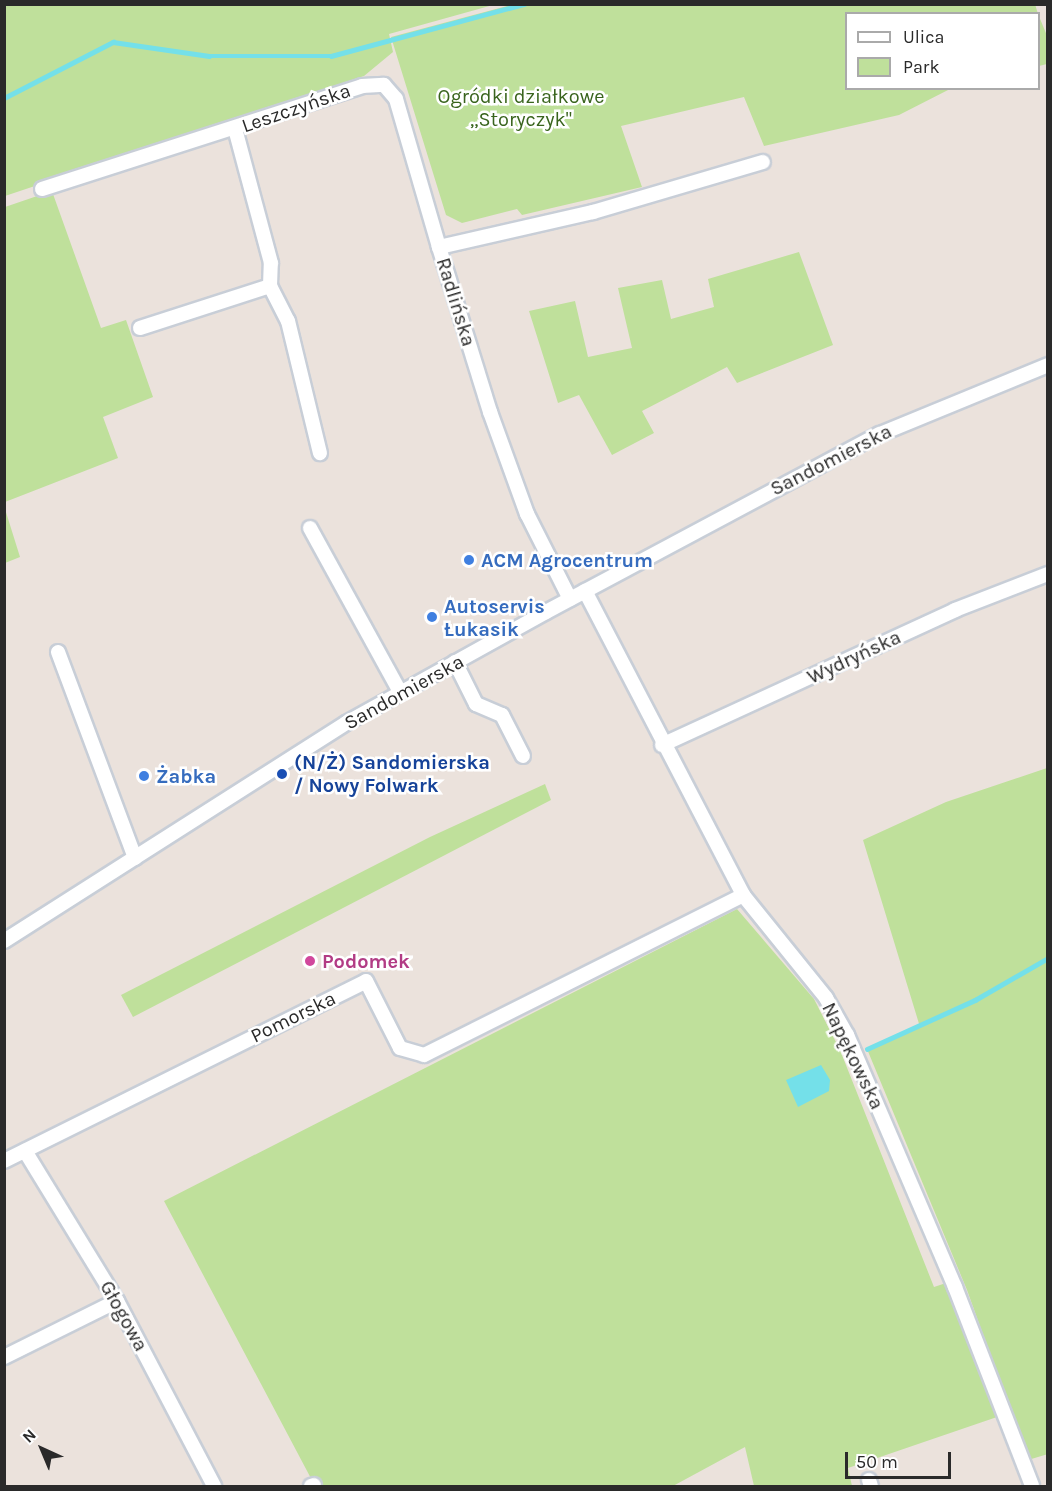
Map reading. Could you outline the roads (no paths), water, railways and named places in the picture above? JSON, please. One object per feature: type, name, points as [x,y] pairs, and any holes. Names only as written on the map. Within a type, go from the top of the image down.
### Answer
[{"type":"street","name":"Leszczyńska","points":[[42,189],[235,129],[362,86],[384,84],[396,99],[439,248]]},
{"type":"street","points":[[235,129],[271,263],[270,286],[288,321],[320,453]]},
{"type":"street","name":"Radlińska","points":[[570,599],[527,514],[490,412],[439,248],[594,212],[762,162]]},
{"type":"street","points":[[140,328],[270,286]]},
{"type":"street","name":"Sandomierska","points":[[4,941],[400,692],[880,434],[1047,365]]},
{"type":"street","points":[[310,528],[400,692]]},
{"type":"street","name":"Wydryńska","points":[[662,745],[955,610],[1047,574]]},
{"type":"street","name":"Napękowska","points":[[585,591],[662,745],[743,895],[826,998],[847,1035],[955,1287],[1032,1486]]},
{"type":"street","points":[[58,652],[135,858]]},
{"type":"street","points":[[455,662],[476,704],[502,715],[523,756]]},
{"type":"street","name":"Pomorska","points":[[5,1161],[366,981],[400,1048],[424,1055],[743,895]]},
{"type":"street","name":"Głogowa","points":[[25,1151],[117,1301],[214,1486]]},
{"type":"street","points":[[4,1357],[117,1301]]},
{"type":"water","points":[[821,1065],[830,1080],[829,1091],[798,1107],[786,1080]]},
{"type":"waterway","points":[[4,98],[113,42],[209,56],[331,56],[524,4]]},
{"type":"waterway","points":[[867,1049],[975,1000],[1048,958]]},
{"type":"place","name":"ACM Agrocentrum","points":[[469,560]]},
{"type":"place","name":"Autoservis Łukasik","points":[[432,617]]},
{"type":"place","name":"(N/Ż) Sandomierska / Nowy Folwark","points":[[282,774]]},
{"type":"place","name":"Żabka","points":[[144,776]]},
{"type":"place","name":"Podomek","points":[[310,961]]},
{"type":"park label","name":"Ogródki działkowe ,,Storyczyk\"","points":[[521,108]]}]
